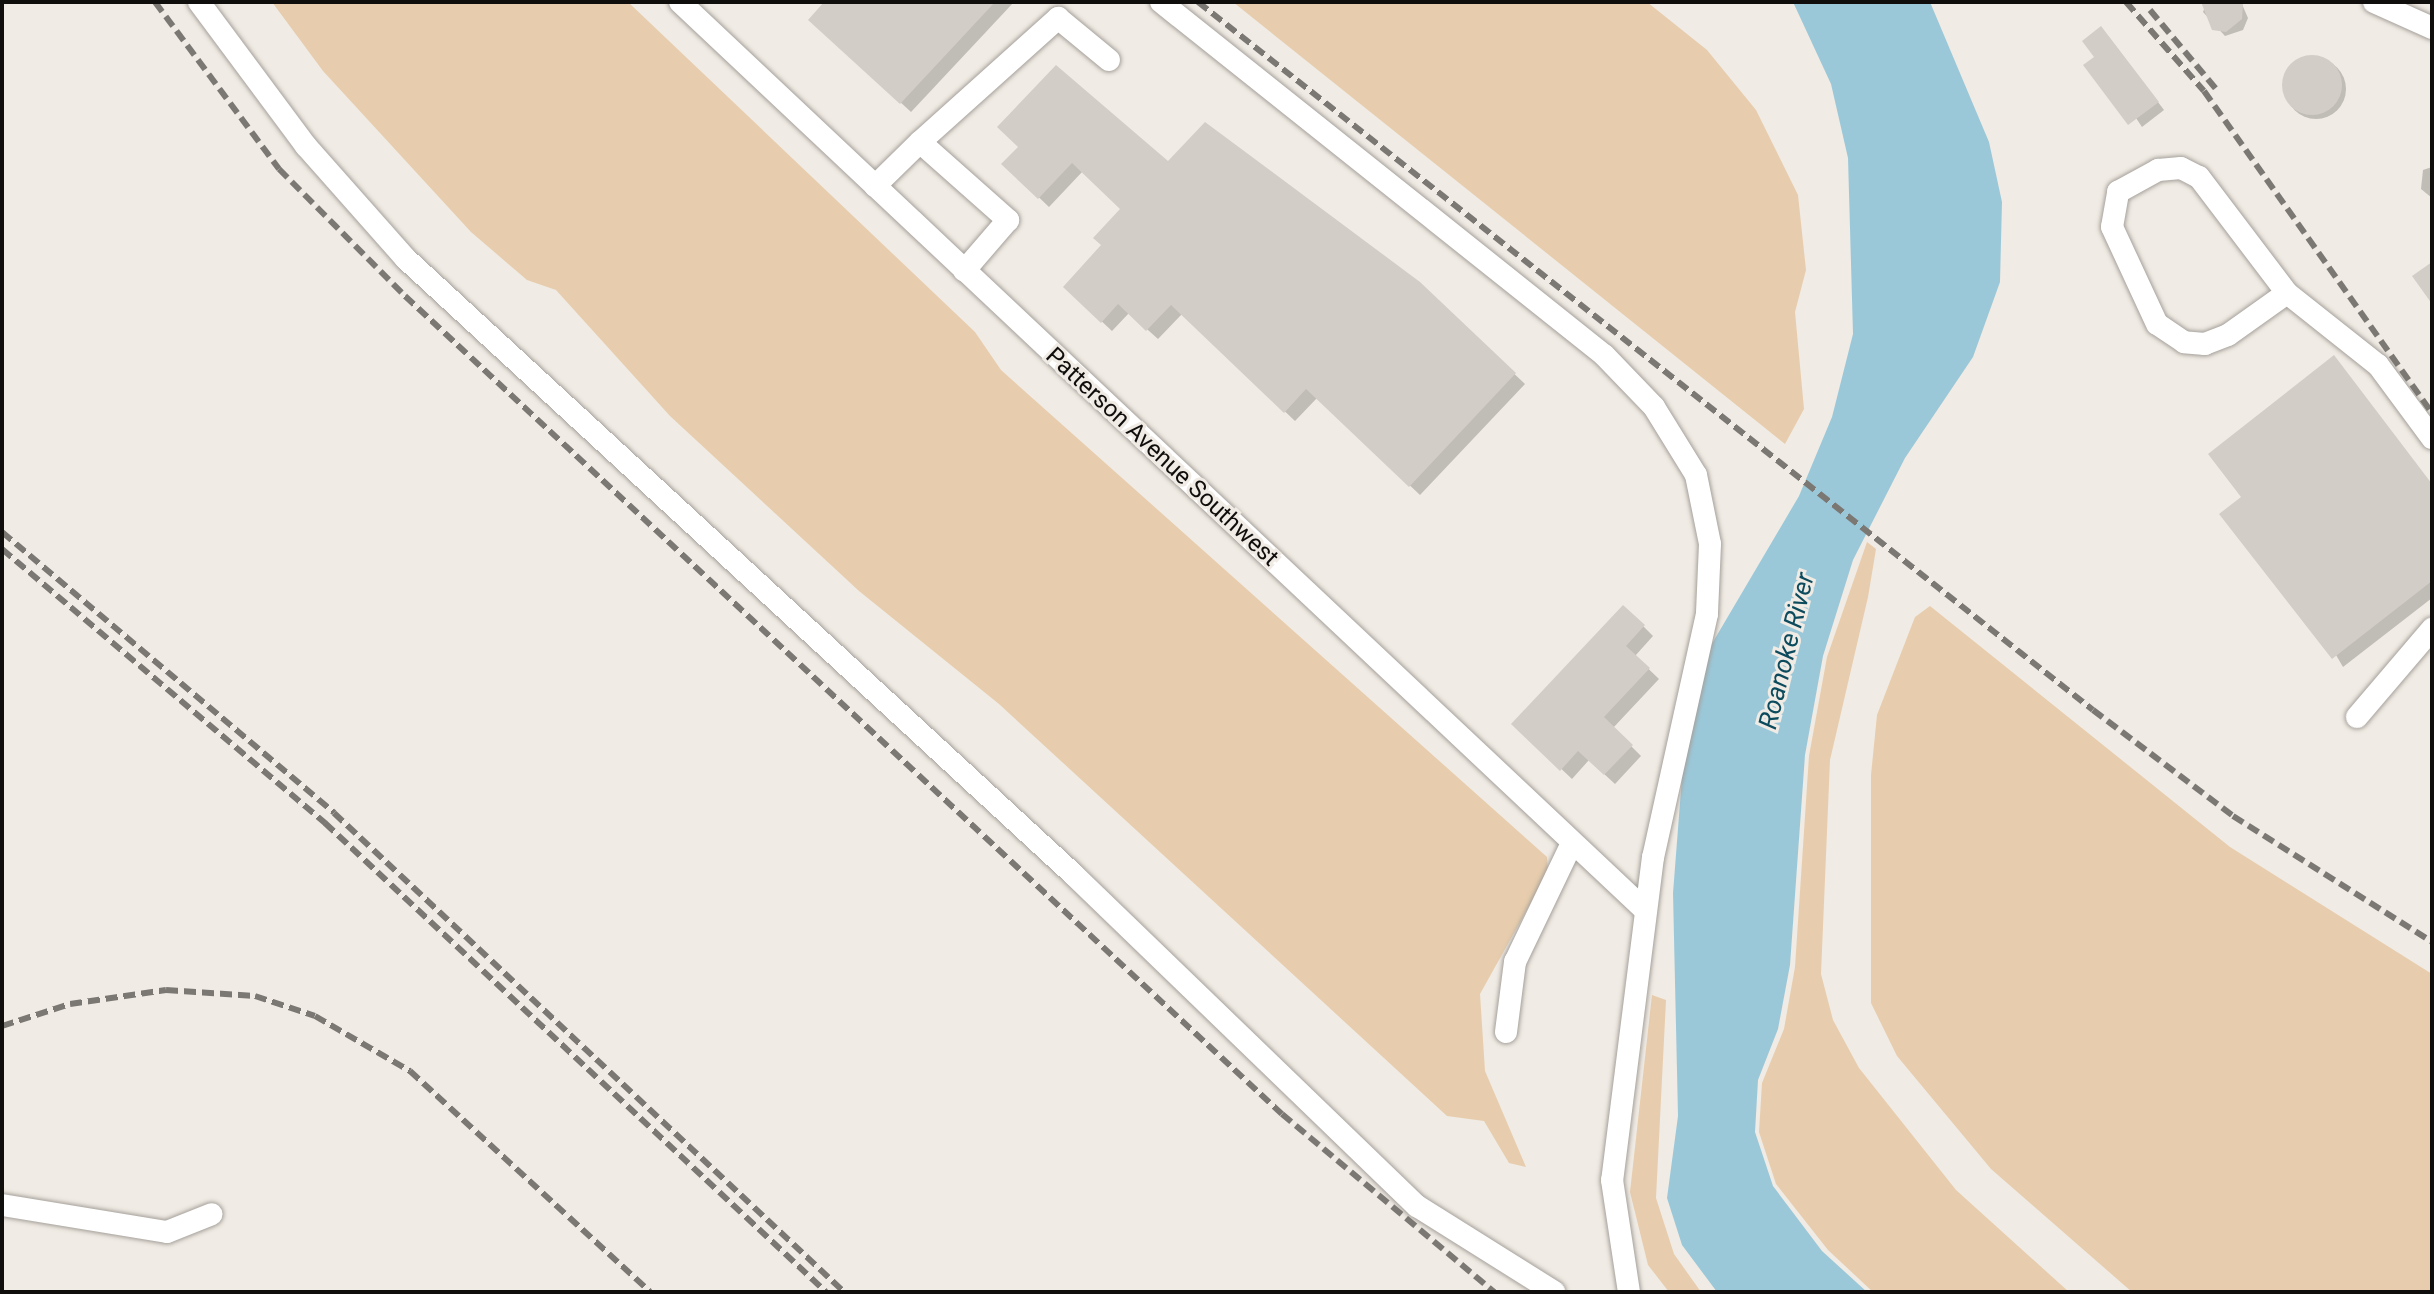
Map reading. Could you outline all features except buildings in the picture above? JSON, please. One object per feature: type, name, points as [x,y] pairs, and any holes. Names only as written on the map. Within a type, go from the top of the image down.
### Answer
[{"type":"street","points":[[199,2],[306,146],[405,258],[1074,875],[1417,1206],[1554,1292]]},
{"type":"street","name":"Patterson Avenue Southwest","points":[[680,2],[1645,910]]},
{"type":"street","points":[[1161,2],[1604,355],[1654,407],[1696,475],[1710,544],[1707,614],[1645,910],[1612,1180],[1629,1292]]},
{"type":"street","points":[[2374,2],[2432,28]]},
{"type":"street","points":[[875,186],[1058,18],[1109,60]]},
{"type":"street","points":[[920,142],[1008,220],[964,271]]},
{"type":"street","points":[[2287,293],[2228,335],[2205,344],[2184,342],[2157,324],[2112,227],[2118,192],[2158,170],[2181,168],[2199,177],[2287,293],[2378,365],[2432,438]]},
{"type":"street","points":[[2357,717],[2432,629]]},
{"type":"street","points":[[1506,1032],[1515,962],[1572,843]]},
{"type":"street","points":[[2,1205],[167,1232],[212,1214]]},
{"type":"shaded area","points":[[272,2],[628,2],[975,332],[1001,370],[1547,857],[1548,872],[1480,994],[1485,1071],[1526,1167],[1509,1163],[1484,1121],[1447,1116],[999,704],[859,591],[670,416],[556,290],[527,280],[471,232],[323,71]]},
{"type":"shaded area","points":[[1233,2],[1647,2],[1707,50],[1756,110],[1798,195],[1806,270],[1795,312],[1804,409],[1785,444]]},
{"type":"shaded area","points":[[1867,542],[1876,549],[1868,597],[1830,760],[1821,974],[1833,1020],[1859,1068],[1956,1190],[2069,1292],[1873,1292],[1828,1250],[1776,1184],[1759,1132],[1762,1083],[1784,1029],[1795,967],[1809,756],[1827,657]]},
{"type":"shaded area","points":[[1930,606],[2230,847],[2432,974],[2432,1292],[2132,1292],[1991,1169],[1897,1056],[1871,1003],[1871,775],[1877,715],[1915,617]]},
{"type":"shaded area","points":[[1652,995],[1666,1000],[1656,1198],[1674,1254],[1701,1292],[1669,1292],[1648,1265],[1630,1192]]},
{"type":"water","name":"Roanoke River","points":[[1793,2],[1930,2],[1989,142],[2002,202],[2000,282],[1973,357],[1905,458],[1853,560],[1823,656],[1805,755],[1790,965],[1778,1029],[1758,1080],[1755,1132],[1773,1186],[1822,1251],[1867,1292],[1717,1292],[1682,1245],[1667,1198],[1678,1116],[1673,893],[1682,777],[1710,647],[1799,496],[1832,417],[1853,334],[1848,158],[1831,84]]},
{"type":"railway","points":[[155,2],[279,169],[405,296],[1282,1114],[1494,1292]]},
{"type":"railway","points":[[1198,2],[2093,710],[2233,816],[2432,942]]},
{"type":"railway","points":[[2126,2],[2204,91],[2432,413]]},
{"type":"railway","points":[[2150,10],[2217,90]]},
{"type":"railway","points":[[2,532],[334,813],[844,1292]]},
{"type":"railway","points":[[2,549],[325,823],[826,1292]]},
{"type":"railway","points":[[2,1026],[70,1004],[166,990],[255,996],[315,1016],[410,1071],[650,1292]]}]
